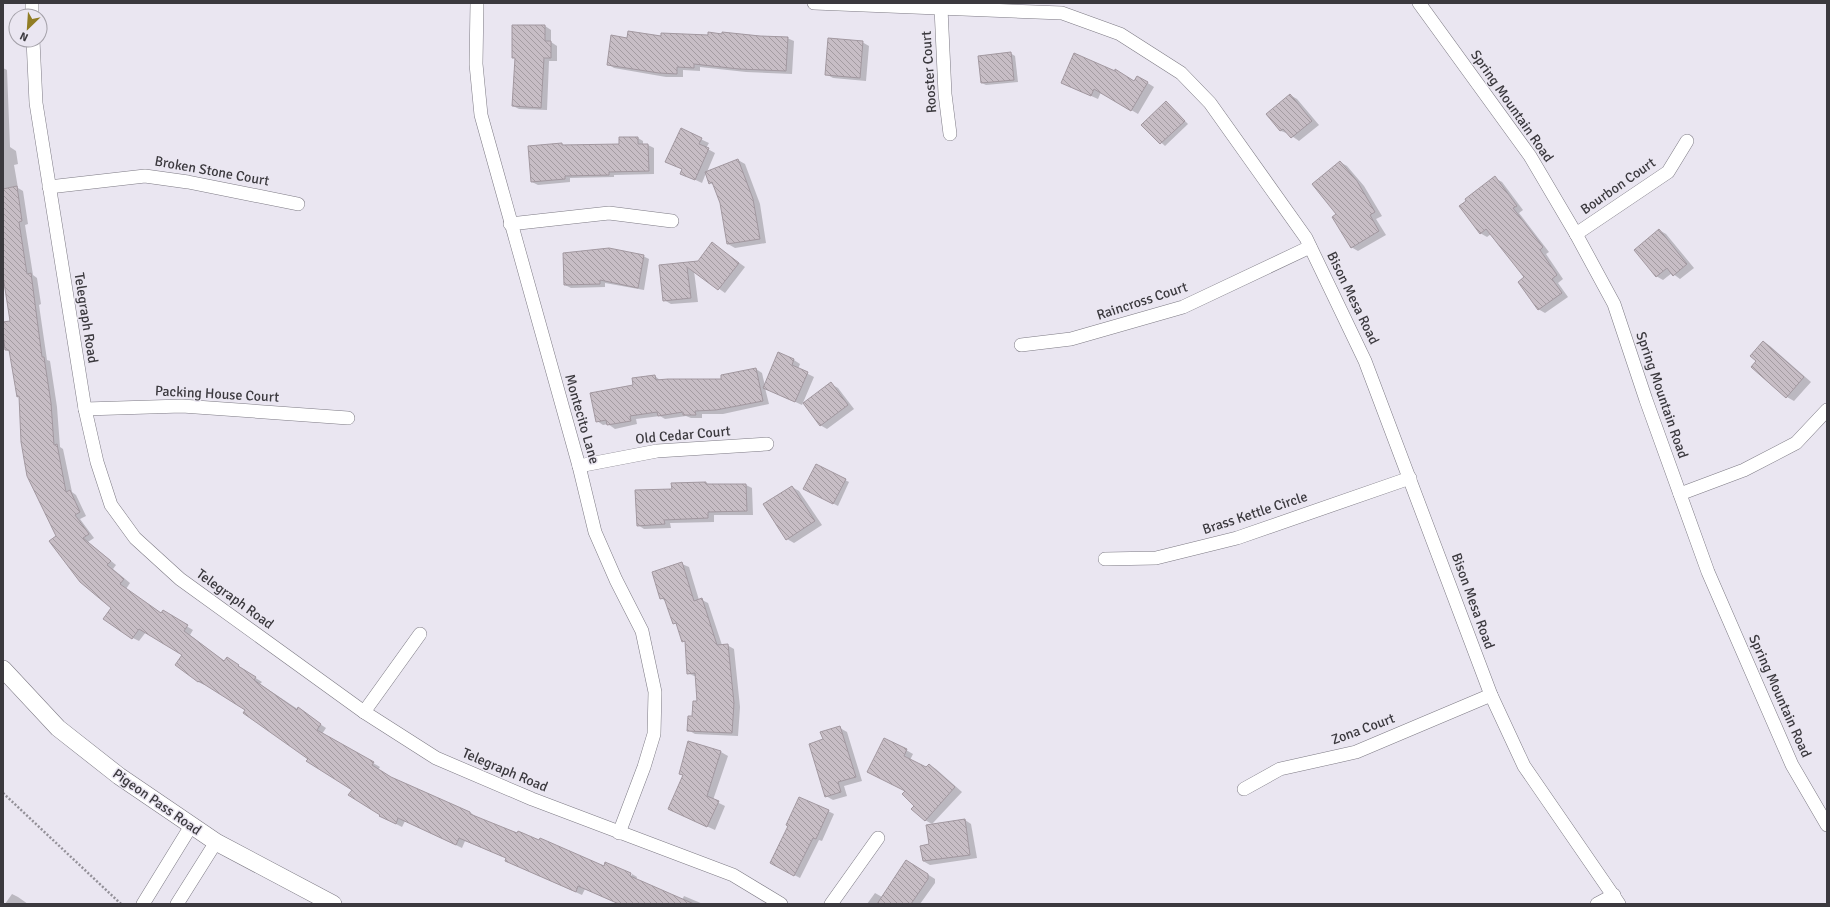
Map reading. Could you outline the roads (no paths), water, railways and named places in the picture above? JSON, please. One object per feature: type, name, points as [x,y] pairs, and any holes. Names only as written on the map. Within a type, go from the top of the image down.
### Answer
[{"type":"street","name":"Montecito Lane","points":[[478,3],[476,64],[481,115],[510,224],[579,466],[595,532],[616,580],[642,631],[655,692],[654,734],[644,767],[619,833]]},
{"type":"street","name":"Bison Mesa Road","points":[[814,3],[941,8],[1063,8],[1120,34],[1181,73],[1210,103],[1306,238],[1365,361],[1491,695],[1524,766],[1617,900]]},
{"type":"street","name":"Spring Mountain Road","points":[[1419,3],[1530,156],[1576,234],[1614,304],[1708,572],[1792,765],[1827,825]]},
{"type":"street","name":"Rooster Court","points":[[941,8],[944,94],[950,134]]},
{"type":"street","name":"Telegraph Road","points":[[33,48],[36,103],[85,409],[97,462],[111,505],[134,538],[180,579],[364,712],[436,758],[619,833],[733,876],[781,904]]},
{"type":"street","name":"Bourbon Court","points":[[1576,234],[1668,172],[1687,141]]},
{"type":"street","name":"Broken Stone Court","points":[[49,187],[145,176],[188,182],[298,204]]},
{"type":"street","points":[[510,224],[609,213],[672,221]]},
{"type":"street","name":"Raincross Court","points":[[1021,345],[1071,339],[1182,307],[1310,247]]},
{"type":"street","name":"Packing House Court","points":[[85,409],[182,406],[348,418]]},
{"type":"street","points":[[1680,494],[1744,470],[1796,443],[1827,410]]},
{"type":"street","name":"Old Cedar Court","points":[[579,466],[657,451],[767,444]]},
{"type":"street","name":"Brass Kettle Circle","points":[[1105,559],[1156,558],[1236,538],[1410,478]]},
{"type":"street","points":[[364,712],[420,634]]},
{"type":"street","name":"Pigeon Pass Road","points":[[3,669],[58,728],[119,776],[216,842],[333,904]]},
{"type":"street","name":"Zona Court","points":[[1244,789],[1280,769],[1356,752],[1491,695]]},
{"type":"street","points":[[143,904],[191,826]]},
{"type":"street","points":[[831,904],[878,838]]},
{"type":"street","points":[[177,904],[216,842]]},
{"type":"street","points":[[1597,904],[1617,900]]}]
